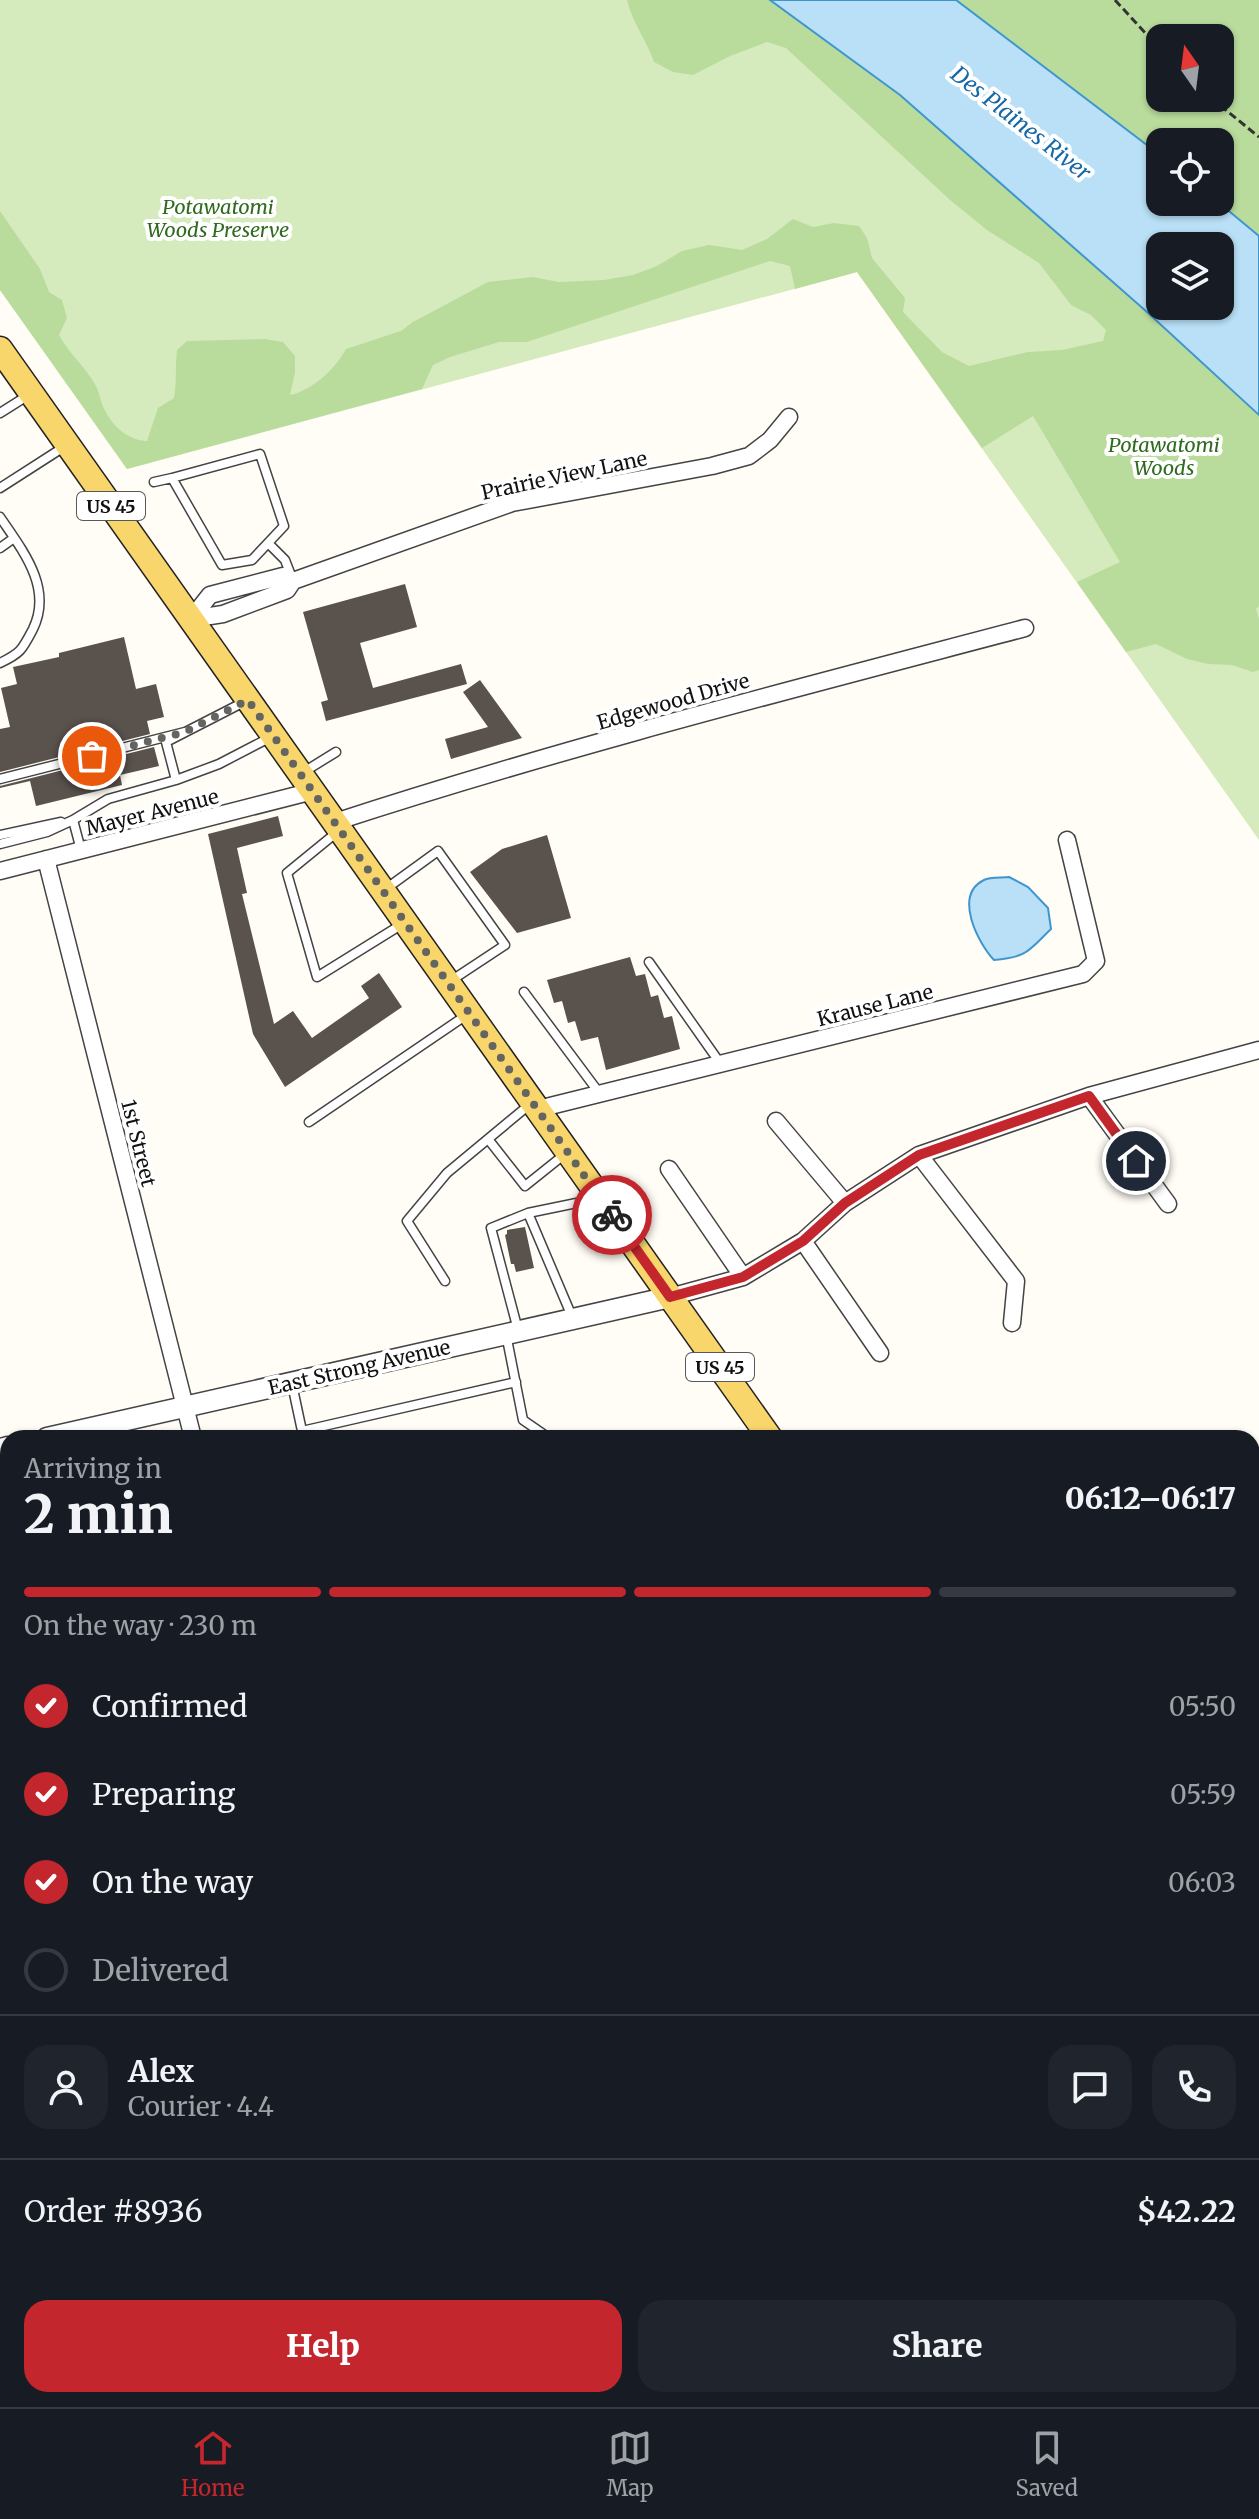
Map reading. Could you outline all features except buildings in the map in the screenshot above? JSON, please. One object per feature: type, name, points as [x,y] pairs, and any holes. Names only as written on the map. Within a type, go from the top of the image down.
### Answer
[{"type":"main road","name":"US 45","points":[[0,349],[764,1430]]},
{"type":"street","name":"Prairie View Lane","points":[[191,619],[223,614],[287,590],[293,581],[512,503],[712,466],[749,456],[770,440],[789,417]]},
{"type":"street","name":"Edgewood Drive","points":[[337,826],[418,796],[707,712],[1025,628]]},
{"type":"street","name":"Mayer Avenue","points":[[0,871],[81,851],[307,783]]},
{"type":"street","name":"Krause Lane","points":[[535,1106],[600,1094],[1083,974],[1096,961],[1067,840]]},
{"type":"street","name":"1st Street","points":[[46,859],[191,1430]]},
{"type":"street","points":[[670,1297],[743,1277],[803,1241],[845,1203],[919,1155],[1089,1096],[1259,1050]]},
{"type":"street","points":[[1089,1096],[1168,1204]]},
{"type":"street","points":[[776,1121],[845,1203]]},
{"type":"street","points":[[919,1155],[1016,1281],[1012,1323]]},
{"type":"street","points":[[669,1169],[743,1277]]},
{"type":"street","points":[[803,1241],[880,1353]]},
{"type":"street","name":"East Strong Avenue","points":[[82,1430],[670,1297]]},
{"type":"lane","points":[[0,413],[31,393]]},
{"type":"lane","points":[[0,488],[67,444]]},
{"type":"lane","points":[[154,482],[260,454],[284,526],[252,560],[222,565],[172,478]]},
{"type":"lane","points":[[0,517],[40,588],[40,614],[21,653],[0,663]]},
{"type":"lane","points":[[0,548],[14,538]]},
{"type":"lane","points":[[268,543],[285,560],[293,581]]},
{"type":"lane","points":[[176,780],[166,742],[248,700]]},
{"type":"lane","points":[[0,779],[185,732]]},
{"type":"lane","points":[[0,844],[47,832],[108,799],[219,764],[274,735]]},
{"type":"lane","points":[[307,783],[336,752]]},
{"type":"lane","points":[[0,835],[73,820]]},
{"type":"lane","points":[[73,820],[81,851]]},
{"type":"lane","points":[[337,826],[287,873],[317,977],[405,923]]},
{"type":"lane","points":[[383,891],[438,851],[505,945],[447,983]]},
{"type":"lane","points":[[649,962],[721,1064]]},
{"type":"lane","points":[[524,992],[600,1094]]},
{"type":"lane","points":[[309,1122],[469,1014]]},
{"type":"lane","points":[[445,1281],[407,1221],[447,1173],[535,1106]]},
{"type":"lane","points":[[488,1139],[525,1186],[568,1152]]},
{"type":"lane","points":[[537,1430],[523,1420],[512,1332],[491,1228],[528,1213],[600,1198]]},
{"type":"lane","points":[[528,1213],[573,1319]]},
{"type":"lane","points":[[292,1382],[300,1430]]},
{"type":"lane","points":[[321,1430],[516,1382]]},
{"type":"path","points":[[1115,0],[1146,34]]},
{"type":"path","points":[[1228,112],[1259,137]]},
{"type":"green space","name":"Potawatomi Woods Preserve","points":[[0,0],[1259,0],[1259,840],[857,272],[127,469],[0,290]]},
{"type":"green space","name":"Potawatomi Woods","points":[[627,0],[770,0],[900,95],[1146,311],[1146,320],[1156,320],[1259,415],[1259,606],[1256,609],[1259,619],[1259,670],[1253,672],[1232,665],[1187,659],[1156,644],[1126,652],[1077,582],[1120,562],[1033,416],[982,448],[857,272],[795,289],[790,266],[770,261],[527,342],[499,342],[450,357],[433,365],[422,389],[127,469],[0,290],[0,211],[40,269],[49,292],[62,300],[67,318],[59,335],[92,379],[109,418],[132,438],[147,441],[158,408],[174,398],[177,350],[187,341],[265,339],[283,342],[295,356],[290,395],[307,389],[322,378],[346,349],[401,331],[488,282],[533,277],[559,282],[604,280],[633,275],[657,266],[682,251],[709,245],[742,250],[767,239],[793,219],[813,227],[834,223],[859,226],[867,238],[872,258],[905,298],[903,312],[942,352],[969,366],[1028,352],[1062,350],[1103,341],[1106,330],[1091,315],[1071,305],[1039,263],[987,230],[950,200],[786,48],[767,42],[693,75],[673,72],[654,62]]},
{"type":"green space","points":[[956,0],[1259,0],[1259,236],[1234,215],[1234,128],[1146,128],[1146,144]]},
{"type":"water","name":"Des Plaines River","points":[[770,0],[956,0],[1146,144],[1146,216],[1234,215],[1259,236],[1259,415],[1156,320],[1234,320],[1234,232],[1146,232],[1146,311],[900,95]]},
{"type":"water","points":[[1009,877],[1028,887],[1048,908],[1051,929],[1027,952],[994,960],[981,942],[971,919],[970,896],[984,880]]},
{"type":"way so far","points":[[92,756],[185,732],[248,700],[612,1215]]},
{"type":"route","points":[[612,1215],[670,1297],[743,1277],[803,1241],[845,1203],[919,1155],[1089,1096],[1136,1161]]}]
